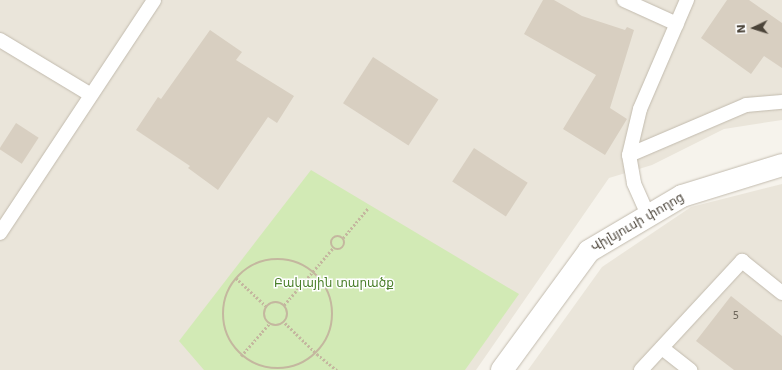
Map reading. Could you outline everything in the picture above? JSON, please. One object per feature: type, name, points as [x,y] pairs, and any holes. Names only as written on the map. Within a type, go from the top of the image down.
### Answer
[{"type":"street","name":"Վիլնյուսի փողոց","points":[[502,370],[589,250],[682,196],[782,165]]},
{"type":"lane","points":[[0,233],[154,0]]},
{"type":"lane","points":[[624,0],[677,24]]},
{"type":"lane","points":[[648,215],[634,184],[629,156],[640,109],[687,0]]},
{"type":"lane","points":[[0,40],[91,96]]},
{"type":"lane","points":[[629,156],[746,104],[782,102]]},
{"type":"lane","points":[[641,370],[742,261],[782,293]]},
{"type":"lane","points":[[662,348],[690,370]]},
{"type":"path","points":[[343,238],[368,207]]},
{"type":"path","points":[[338,235],[343,238],[345,242],[343,247],[338,250],[332,248],[330,242],[333,237],[338,235]]},
{"type":"path","points":[[284,304],[332,248]]},
{"type":"path","points":[[283,258],[298,262],[313,271],[323,281],[330,295],[333,310],[332,326],[326,341],[316,354],[303,364],[287,368],[271,369],[255,365],[241,356],[231,344],[224,330],[222,315],[224,299],[236,278],[253,264],[267,259],[283,258]]},
{"type":"path","points":[[236,278],[266,306]]},
{"type":"path","points":[[272,302],[284,304],[288,310],[289,317],[285,323],[274,326],[269,324],[264,318],[266,306],[272,302]]},
{"type":"path","points":[[285,323],[316,354],[337,370]]},
{"type":"path","points":[[241,356],[269,324]]},
{"type":"shaded area","points":[[0,0],[782,0],[782,120],[724,129],[652,165],[609,178],[476,370],[0,370]]},
{"type":"shaded area","points":[[782,184],[782,370],[528,370],[602,267],[691,207]]},
{"type":"green space","name":"Բակային տարածք","points":[[311,170],[519,294],[465,370],[204,370],[179,341]]},
{"type":"building","points":[[543,0],[554,0],[582,16],[625,30],[627,27],[634,30],[610,108],[627,119],[605,155],[563,129],[596,75],[524,34]]},
{"type":"building","points":[[727,0],[749,0],[782,23],[782,68],[764,56],[751,74],[701,38]]},
{"type":"building","points":[[210,30],[242,52],[236,60],[294,96],[277,123],[268,117],[218,190],[188,168],[190,166],[136,130],[158,97],[161,99]]},
{"type":"building","points":[[373,57],[438,99],[408,146],[343,103]]},
{"type":"building","points":[[16,123],[39,138],[22,164],[0,150]]},
{"type":"building","points":[[474,148],[528,183],[506,216],[452,182]]},
{"type":"building","points":[[731,296],[782,336],[782,370],[734,370],[696,341]]}]
